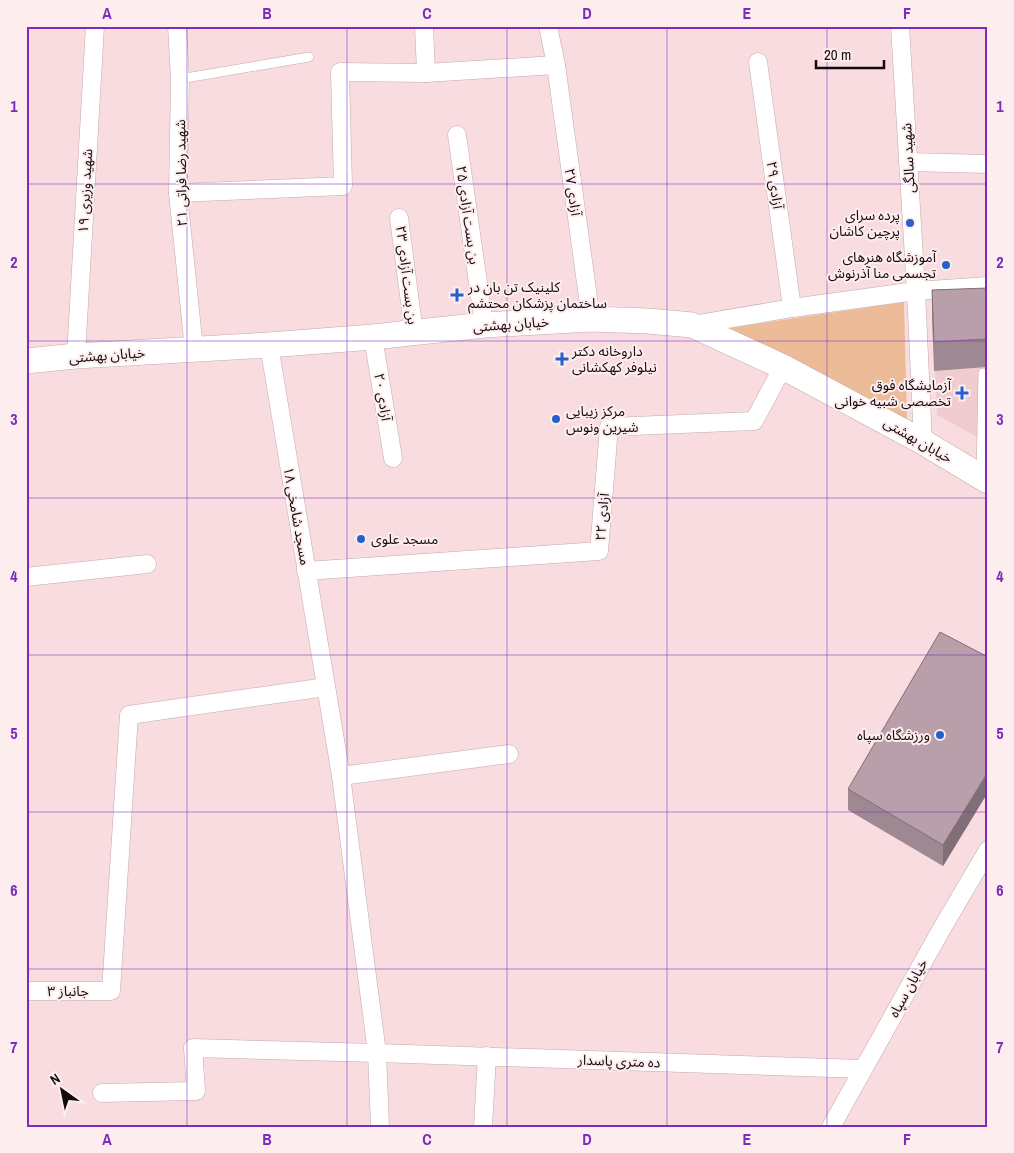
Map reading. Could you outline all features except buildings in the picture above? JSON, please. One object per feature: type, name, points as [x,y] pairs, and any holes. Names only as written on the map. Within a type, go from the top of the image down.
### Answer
[{"type":"main road","name":"خیابان بهشتی","points":[[26,361],[76,356],[268,345],[373,337],[484,325],[590,319],[692,325],[783,367],[923,442],[985,479]]},
{"type":"street","name":"شهید وزیری ۱۹","points":[[76,356],[95,26]]},
{"type":"street","name":"شهید رضا فراتی ۲۱","points":[[177,26],[180,78],[178,193],[194,350]]},
{"type":"street","points":[[424,26],[426,73]]},
{"type":"street","name":"آزادی ۲۷","points":[[548,26],[556,65],[590,319]]},
{"type":"street","name":"شهید سالگی","points":[[900,26],[923,442]]},
{"type":"street","name":"آزادی ۲۹","points":[[758,62],[792,308]]},
{"type":"street","points":[[178,193],[343,186],[340,72],[426,73],[556,65]]},
{"type":"street","name":"بن بست آزادی ۲۵","points":[[457,135],[484,325]]},
{"type":"street","points":[[908,162],[988,164]]},
{"type":"street","name":"بن بست آزادی ۲۳","points":[[400,218],[414,333]]},
{"type":"street","points":[[692,325],[792,308],[916,291],[988,286]]},
{"type":"street","name":"آزادی ۲۰","points":[[373,337],[393,458]]},
{"type":"street","name":"مسجد شامخی ۱۸","points":[[268,345],[341,776],[377,1053],[380,1127]]},
{"type":"street","name":"آزادی ۲۲","points":[[306,571],[599,551],[609,427],[754,422],[783,367]]},
{"type":"street","points":[[26,577],[147,564]]},
{"type":"street","name":"جانباز ۳","points":[[26,991],[110,991],[129,714],[326,687]]},
{"type":"street","points":[[341,776],[509,754]]},
{"type":"street","name":"خیابان سپاه","points":[[831,1127],[862,1069],[988,850]]},
{"type":"street","name":"ده متری پاسدار","points":[[102,1092],[196,1091],[194,1048],[862,1069]]},
{"type":"street","points":[[483,1127],[487,1056]]},
{"type":"lane","points":[[180,78],[309,57]]},
{"type":"lane","points":[[983,373],[985,479]]},
{"type":"shaded area","points":[[904,302],[907,419],[772,348],[722,329]]},
{"type":"shaded area","name":"آزمایشگاه فوق تخصصی شبیه خوانی","points":[[988,317],[988,443],[937,415],[932,318]]},
{"type":"place","name":"پرده سرای پرچین کاشان","points":[[910,223]]},
{"type":"place","name":"آموزشگاه هنرهای تجسمی منا آذرنوش","points":[[946,265]]},
{"type":"place","name":"کلینیک تن بان در ساختمان پزشکان محتشم","points":[[457,295]]},
{"type":"place","name":"داروخانه دکتر نیلوفر کهکشانی","points":[[562,359]]},
{"type":"place","name":"آزمایشگاه فوق تخصصی شبیه خوانی","points":[[962,393]]},
{"type":"place","name":"مرکز زیبایی شیرین ونوس","points":[[556,419]]},
{"type":"place","name":"مسجد علوی","points":[[361,539]]},
{"type":"place","name":"ورزشگاه سپاه","points":[[940,735]]}]
